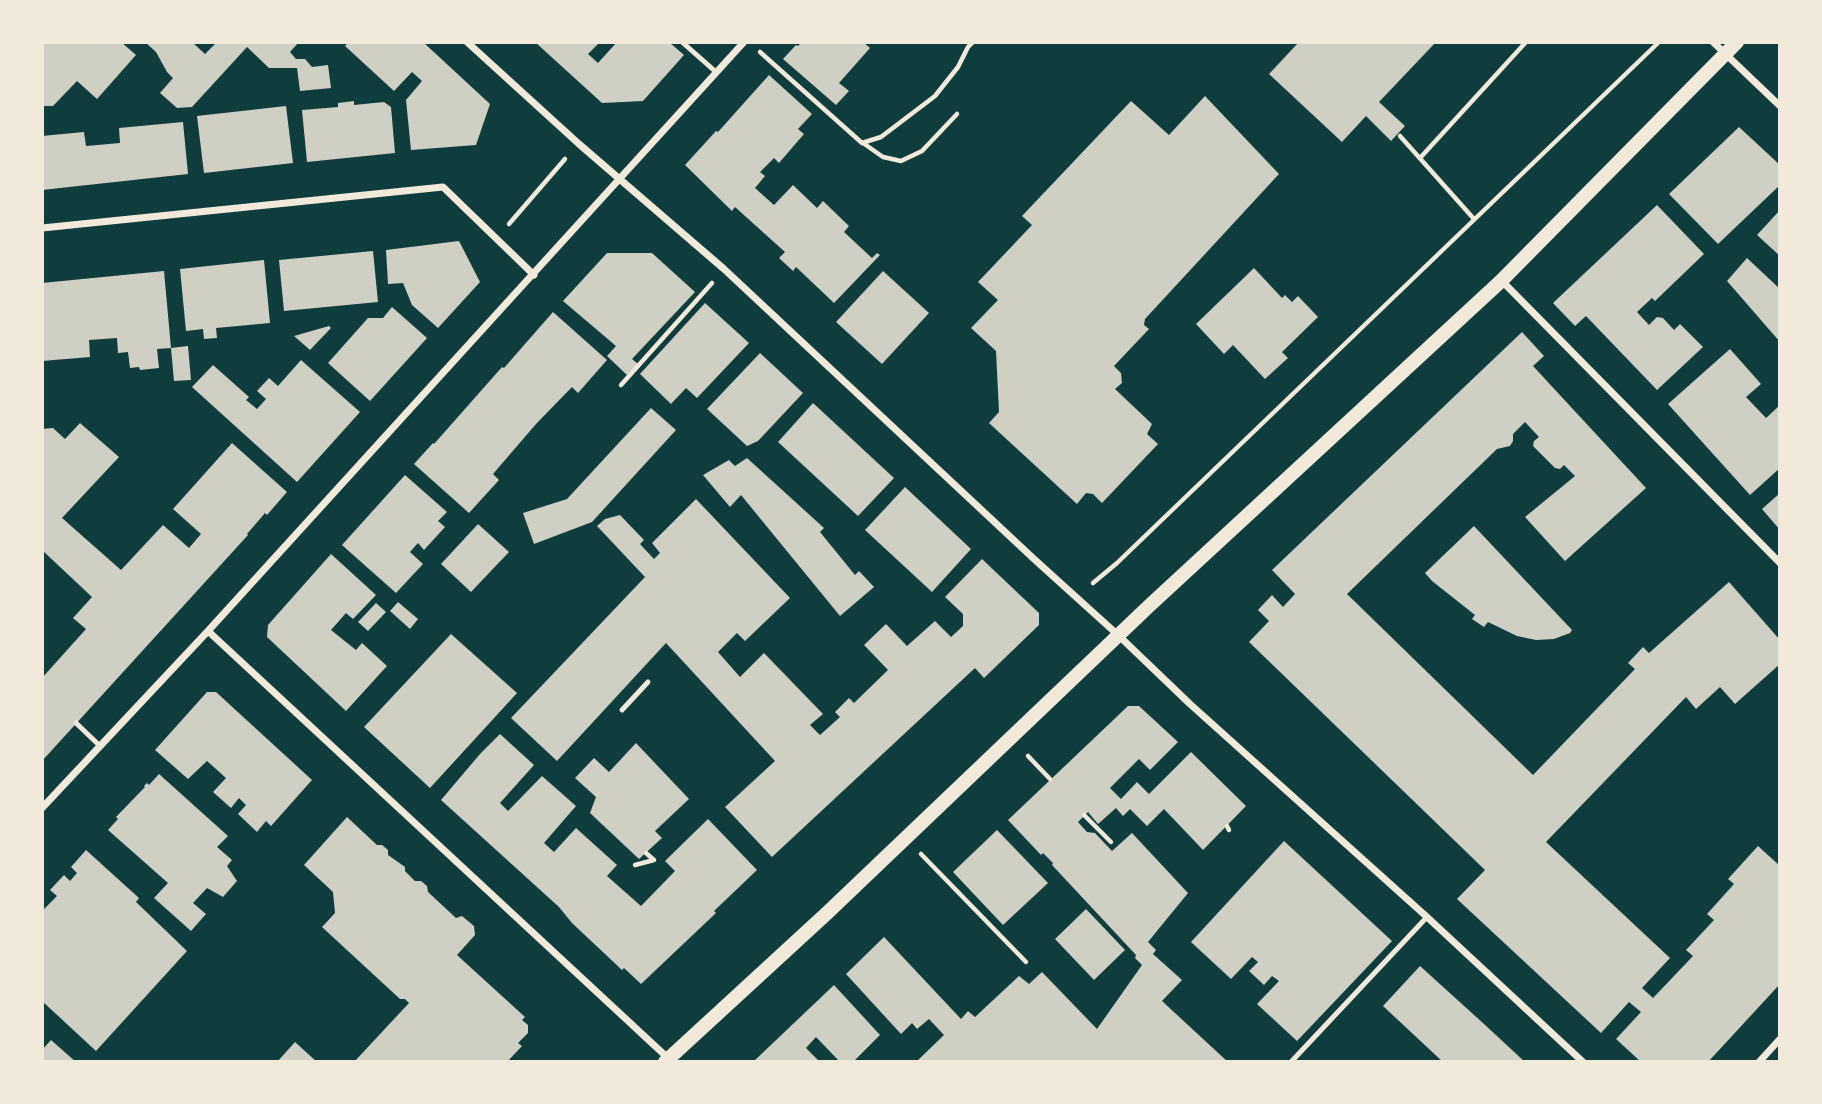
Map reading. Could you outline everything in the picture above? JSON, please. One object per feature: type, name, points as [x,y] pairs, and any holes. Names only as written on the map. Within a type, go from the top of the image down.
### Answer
[{"type":"main road","points":[[668,1061],[1118,635],[1501,281],[1737,42]]},
{"type":"street","points":[[467,42],[579,144],[724,269],[1190,704],[1427,917],[1583,1062]]},
{"type":"street","points":[[42,808],[208,631],[744,42]]},
{"type":"street","points":[[1713,42],[1780,106]]},
{"type":"street","points":[[42,228],[443,187],[534,275]]},
{"type":"street","points":[[1501,281],[1780,563]]},
{"type":"street","points":[[208,631],[668,1061]]},
{"type":"street","points":[[1759,1062],[1780,1039]]},
{"type":"lane","points":[[682,42],[716,72]]},
{"type":"lane","points":[[622,710],[648,682]]},
{"type":"lane","points":[[76,723],[100,746]]},
{"type":"lane","points":[[1291,1062],[1427,917]]},
{"type":"path","points":[[862,143],[881,137],[935,96],[958,67],[973,42]]},
{"type":"path","points":[[1420,158],[1526,42]]},
{"type":"path","points":[[1076,597],[1117,563],[1659,42]]},
{"type":"path","points":[[759,51],[862,143],[883,157],[901,161],[922,150],[957,114]]},
{"type":"path","points":[[1400,136],[1474,219]]},
{"type":"path","points":[[497,238],[579,144]]},
{"type":"path","points":[[621,385],[724,269]]},
{"type":"path","points":[[1010,738],[1050,779]]},
{"type":"path","points":[[1084,816],[1111,842]]},
{"type":"path","points":[[906,838],[1026,962]]},
{"type":"path","points":[[635,865],[654,860],[646,853]]},
{"type":"building","points":[[42,42],[121,42],[136,55],[97,99],[77,81],[53,106],[42,106]]},
{"type":"building","points":[[145,42],[192,42],[205,54],[217,42],[299,42],[290,52],[296,59],[305,59],[312,67],[328,65],[331,88],[300,91],[297,68],[269,68],[247,47],[192,107],[177,108],[160,93],[173,78],[156,52]]},
{"type":"building","points":[[349,42],[423,42],[490,104],[476,145],[411,150],[406,100],[422,81],[412,72],[394,91],[345,46]]},
{"type":"building","points":[[535,42],[600,42],[588,54],[598,63],[617,42],[669,42],[684,55],[643,101],[602,103]]},
{"type":"building","points":[[802,42],[863,42],[870,48],[839,83],[849,91],[836,105],[783,59]]},
{"type":"building","points":[[1299,42],[1436,42],[1379,102],[1405,126],[1391,141],[1366,116],[1342,142],[1269,74]]},
{"type":"building","points":[[769,75],[812,114],[798,129],[804,134],[779,163],[774,158],[760,172],[765,176],[755,188],[774,205],[793,185],[817,208],[823,201],[849,226],[844,232],[872,258],[877,253],[880,255],[834,303],[796,267],[793,271],[779,258],[785,252],[735,207],[732,211],[685,165]]},
{"type":"building","points":[[1205,96],[1279,174],[1145,319],[1144,325],[1149,329],[1114,366],[1121,373],[1122,383],[1115,389],[1152,424],[1147,434],[1158,444],[1102,503],[1093,494],[1086,493],[1077,504],[989,423],[999,412],[996,351],[971,328],[998,300],[978,282],[1032,225],[1022,216],[1131,101],[1169,135]]},
{"type":"building","points":[[354,101],[354,105],[384,102],[391,107],[395,153],[307,162],[302,110],[338,107],[338,103]]},
{"type":"building","points":[[286,106],[293,163],[204,173],[197,116]]},
{"type":"building","points":[[183,122],[188,174],[42,190],[42,136],[84,132],[86,146],[120,143],[119,128]]},
{"type":"building","points":[[1739,127],[1780,165],[1780,185],[1718,244],[1669,194]]},
{"type":"building","points":[[1657,205],[1704,254],[1655,301],[1652,298],[1637,312],[1649,325],[1657,317],[1663,318],[1674,330],[1680,324],[1703,347],[1657,390],[1586,316],[1575,326],[1553,303]]},
{"type":"building","points":[[1780,210],[1780,256],[1757,235]]},
{"type":"building","points":[[459,241],[480,282],[438,328],[412,305],[403,283],[388,284],[386,250]]},
{"type":"building","points":[[373,251],[378,302],[284,311],[279,260]]},
{"type":"building","points":[[607,253],[652,253],[695,292],[632,359],[638,364],[627,375],[607,356],[616,346],[563,301]]},
{"type":"building","points":[[1747,258],[1780,289],[1780,342],[1727,281]]},
{"type":"building","points":[[264,260],[270,323],[216,328],[217,338],[204,339],[203,329],[186,331],[180,269]]},
{"type":"building","points":[[1254,268],[1282,298],[1285,295],[1292,302],[1298,296],[1318,317],[1282,352],[1288,358],[1265,379],[1233,345],[1224,354],[1196,324]]},
{"type":"building","points":[[164,271],[171,348],[157,349],[159,368],[130,368],[128,352],[118,353],[117,338],[89,340],[90,357],[42,361],[42,283]]},
{"type":"building","points":[[883,271],[929,313],[882,364],[836,322]]},
{"type":"building","points":[[705,303],[749,343],[697,398],[686,388],[671,404],[640,374]]},
{"type":"building","points":[[392,307],[427,338],[370,401],[328,363],[368,318],[383,318]]},
{"type":"building","points":[[553,312],[607,360],[578,393],[572,387],[536,424],[493,474],[499,480],[469,513],[414,464]]},
{"type":"building","points":[[329,326],[331,328],[310,350],[294,336]]},
{"type":"building","points":[[1522,332],[1544,356],[1533,366],[1646,488],[1565,561],[1525,517],[1575,476],[1564,465],[1560,469],[1555,468],[1533,446],[1539,437],[1525,422],[1513,434],[1510,446],[1497,449],[1347,594],[1533,775],[1635,669],[1628,663],[1643,647],[1649,653],[1729,582],[1780,640],[1780,664],[1735,704],[1720,687],[1696,709],[1686,697],[1546,842],[1670,958],[1642,988],[1653,998],[1693,956],[1686,950],[1714,920],[1707,914],[1734,884],[1728,879],[1758,846],[1780,866],[1780,984],[1708,1062],[1641,1062],[1616,1039],[1641,1012],[1629,1002],[1601,1033],[1457,899],[1485,870],[1249,642],[1269,621],[1258,610],[1272,595],[1283,607],[1295,594],[1272,570]]},
{"type":"building","points":[[188,346],[191,380],[174,381],[171,348]]},
{"type":"building","points":[[1730,349],[1761,384],[1746,397],[1766,418],[1780,405],[1780,468],[1750,495],[1668,404]]},
{"type":"building","points":[[760,353],[803,393],[758,441],[747,446],[707,409]]},
{"type":"building","points":[[301,360],[360,412],[297,482],[192,387],[213,365],[249,397],[246,400],[257,409],[266,399],[257,391],[269,378],[278,386]]},
{"type":"building","points":[[813,403],[894,478],[858,516],[778,442]]},
{"type":"building","points":[[651,408],[676,430],[592,522],[534,544],[523,513],[567,499]]},
{"type":"building","points":[[80,423],[119,457],[62,518],[121,570],[163,525],[189,548],[201,534],[173,509],[232,443],[287,492],[267,515],[265,513],[42,761],[42,678],[86,629],[73,618],[92,597],[42,550],[42,429],[53,428],[65,439]]},
{"type":"building","points":[[747,458],[824,528],[820,532],[855,575],[859,571],[874,587],[840,616],[741,495],[730,507],[703,475],[729,460],[735,466]]},
{"type":"building","points":[[405,475],[447,512],[438,521],[445,527],[424,550],[418,543],[410,552],[423,564],[396,593],[342,545]]},
{"type":"building","points":[[905,487],[971,549],[932,592],[865,530]]},
{"type":"building","points":[[1780,493],[1780,530],[1762,509]]},
{"type":"building","points":[[696,499],[790,598],[745,641],[737,633],[718,652],[740,677],[764,653],[823,714],[810,725],[820,735],[840,717],[835,712],[849,698],[854,703],[888,670],[864,645],[886,624],[907,646],[935,621],[951,637],[963,626],[963,614],[945,597],[982,559],[1039,613],[1039,625],[984,678],[975,668],[772,857],[725,807],[775,761],[666,643],[557,761],[511,718],[645,577],[597,526],[605,519],[620,515],[644,540],[640,544],[654,559],[660,553],[652,543]]},
{"type":"building","points":[[478,524],[509,552],[471,592],[441,564]]},
{"type":"building","points":[[1474,526],[1572,630],[1570,633],[1554,639],[1536,640],[1517,636],[1488,622],[1484,627],[1472,619],[1475,615],[1432,581],[1425,573]]},
{"type":"building","points":[[331,554],[376,595],[353,619],[346,613],[331,630],[356,650],[362,643],[387,666],[346,711],[267,637],[268,625]]},
{"type":"building","points":[[398,602],[418,619],[410,629],[390,611]]},
{"type":"building","points":[[376,603],[386,612],[368,631],[358,622]]},
{"type":"building","points":[[451,634],[517,693],[430,788],[364,727]]},
{"type":"building","points":[[207,692],[216,692],[312,780],[271,826],[266,821],[257,832],[238,814],[246,805],[239,798],[231,808],[213,792],[226,778],[207,761],[188,779],[155,750]]},
{"type":"building","points":[[1128,706],[1139,706],[1178,742],[1150,770],[1139,759],[1110,788],[1121,799],[1137,782],[1149,794],[1191,752],[1246,806],[1203,850],[1164,809],[1147,826],[1130,809],[1123,816],[1116,808],[1098,824],[1088,812],[1078,822],[1087,832],[1095,833],[1112,851],[1132,833],[1188,893],[1148,942],[1156,950],[1153,954],[1182,980],[1162,1001],[1228,1062],[916,1062],[944,1035],[929,1019],[917,1029],[912,1023],[901,1034],[846,974],[884,937],[961,1019],[968,1011],[975,1017],[1019,976],[1029,984],[1042,972],[1097,1029],[1142,965],[1053,863],[1043,853],[1041,855],[1008,820]]},
{"type":"building","points":[[500,734],[534,765],[500,803],[508,811],[542,776],[576,806],[544,843],[554,852],[576,828],[617,865],[607,876],[641,906],[675,871],[665,861],[708,819],[757,870],[641,984],[624,968],[622,970],[572,923],[559,907],[441,800]]},
{"type":"building","points":[[636,743],[689,799],[655,831],[662,838],[639,859],[590,813],[596,797],[575,778],[594,758],[609,772]]},
{"type":"building","points":[[159,774],[228,836],[217,847],[232,860],[227,866],[237,881],[223,897],[207,888],[193,903],[206,914],[191,931],[154,898],[168,883],[108,830],[144,786],[147,783],[149,785]]},
{"type":"building","points":[[347,817],[377,845],[388,850],[388,855],[405,867],[405,871],[415,881],[421,881],[427,886],[428,892],[456,918],[462,916],[474,926],[475,935],[457,955],[525,1017],[522,1020],[528,1025],[528,1033],[518,1043],[522,1046],[507,1062],[354,1062],[409,1003],[400,999],[322,927],[335,913],[333,892],[304,865]]},
{"type":"building","points":[[997,830],[1048,883],[1003,925],[953,872]]},
{"type":"building","points":[[1284,841],[1392,941],[1297,1041],[1257,1004],[1279,981],[1272,976],[1264,985],[1249,971],[1258,962],[1252,957],[1231,979],[1191,942]]},
{"type":"building","points":[[86,850],[139,898],[136,902],[187,951],[96,1051],[42,1001],[42,911],[57,896],[50,890],[64,875],[70,881],[77,873],[71,867]]},
{"type":"building","points":[[1086,909],[1125,950],[1094,980],[1055,939]]},
{"type":"building","points":[[1420,966],[1525,1062],[1443,1062],[1383,1006]]},
{"type":"building","points":[[834,985],[880,1035],[853,1062],[840,1062],[816,1037],[806,1048],[820,1062],[753,1062]]},
{"type":"building","points":[[51,1040],[76,1062],[42,1062],[42,1050]]},
{"type":"building","points":[[295,1042],[317,1062],[277,1062]]}]
